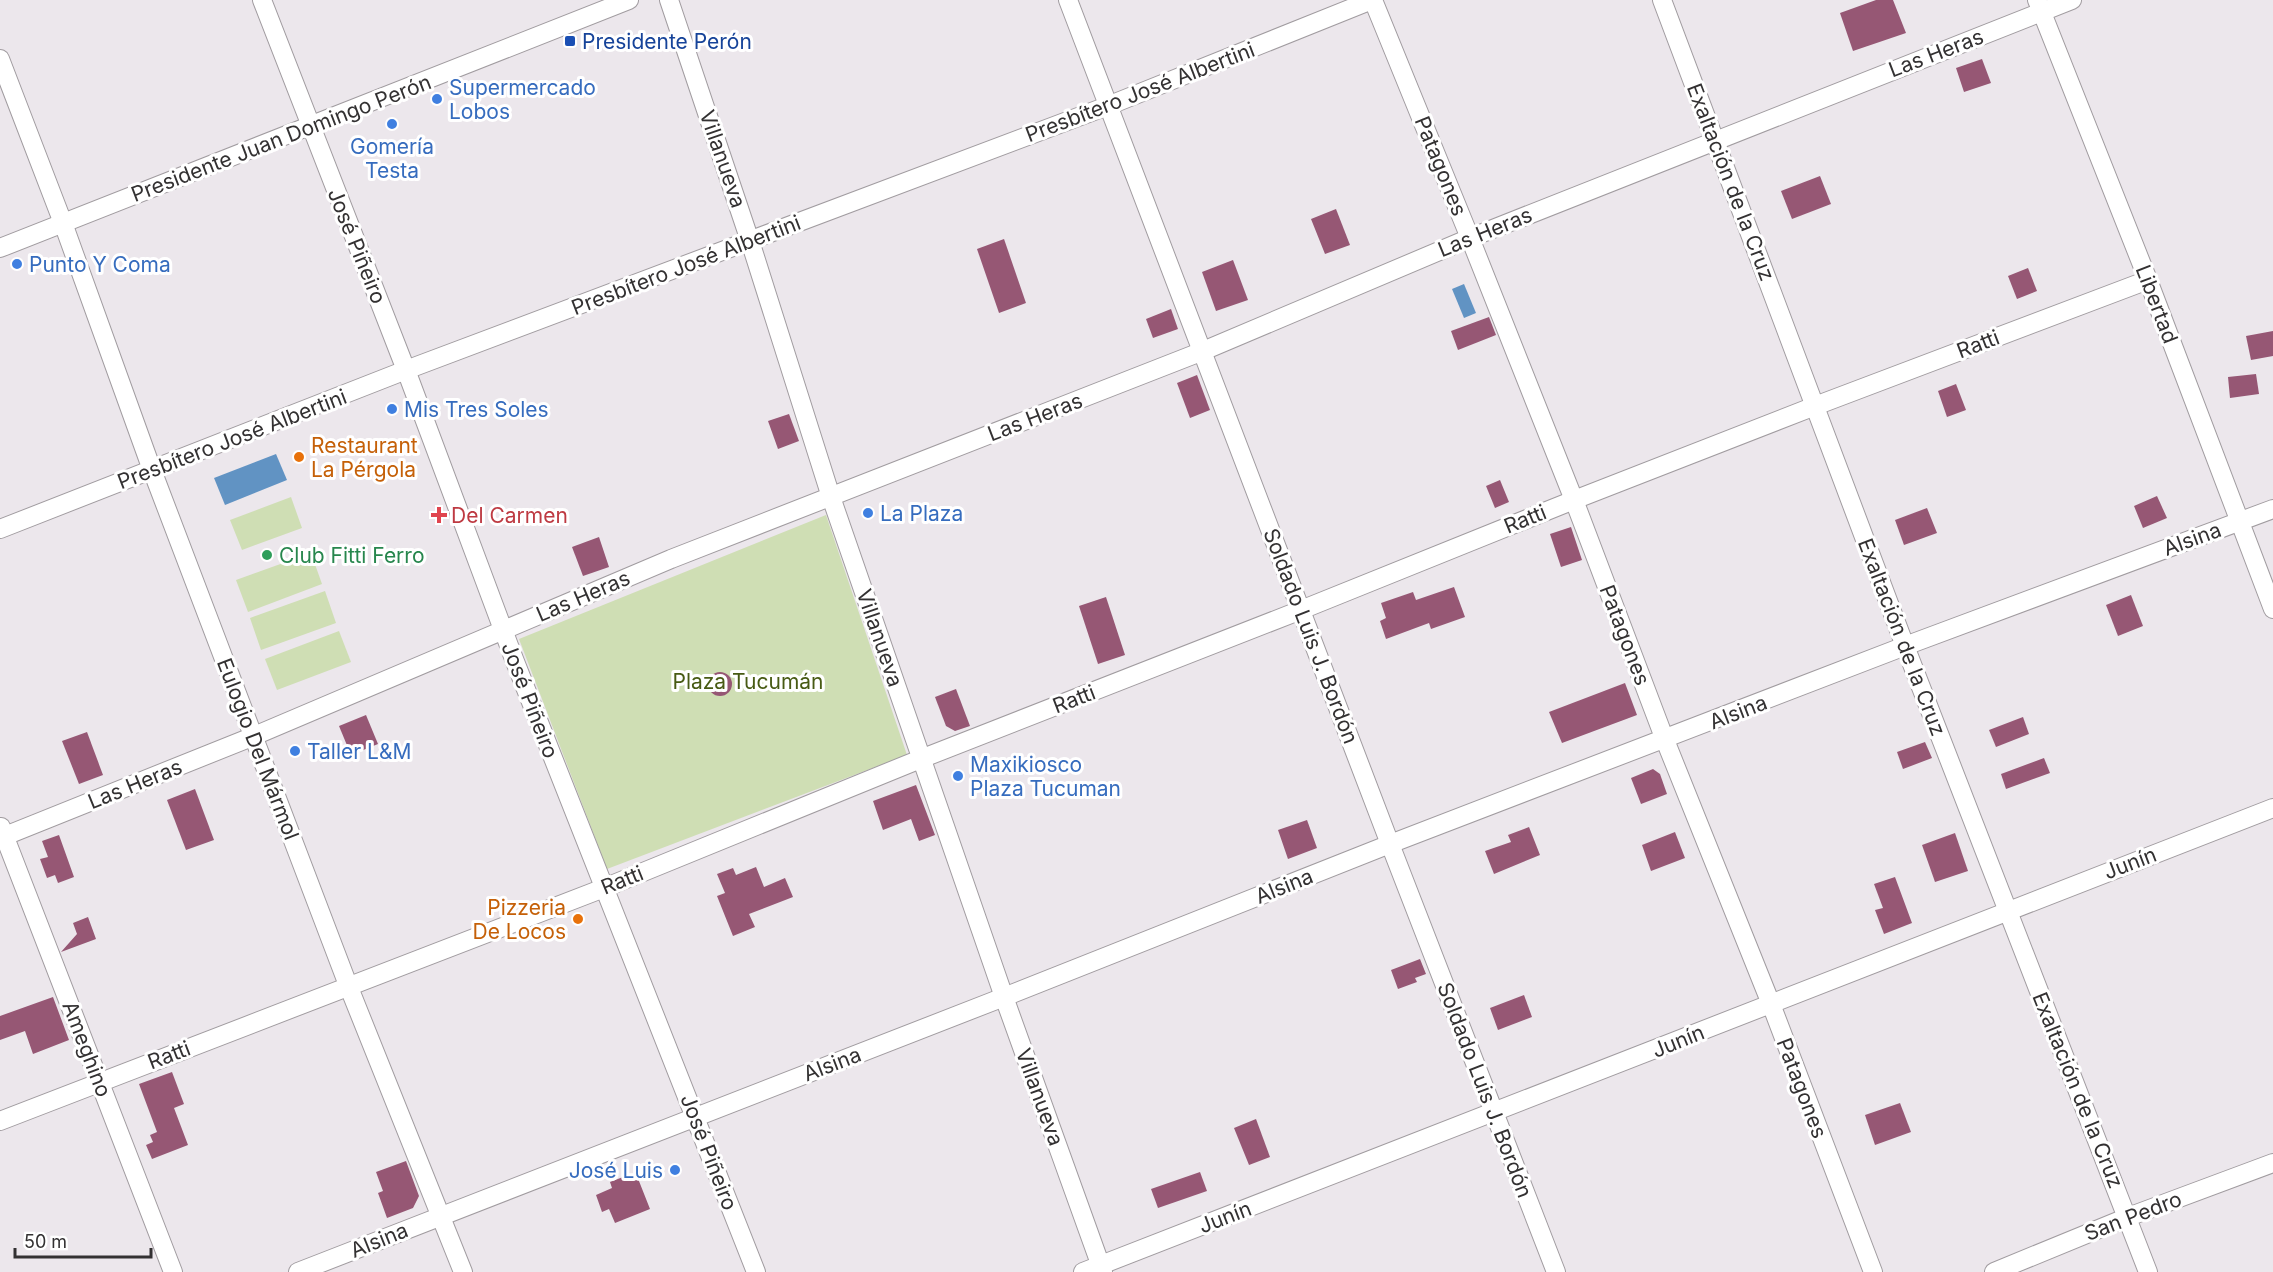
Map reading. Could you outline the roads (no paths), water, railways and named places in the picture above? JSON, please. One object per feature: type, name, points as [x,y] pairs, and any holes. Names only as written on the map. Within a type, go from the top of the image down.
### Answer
[{"type":"street","name":"José Piñeiro","points":[[262,0],[309,127],[406,370],[503,630],[756,1272]]},
{"type":"street","name":"Presidente Juan Domingo Perón","points":[[0,248],[629,0]]},
{"type":"street","name":"Villanueva","points":[[669,0],[750,241],[831,497],[1101,1269]]},
{"type":"street","name":"Soldado Luis J. Bordón","points":[[1068,0],[1556,1272]]},
{"type":"street","name":"Presbítero José Albertini","points":[[0,529],[406,370],[1110,105],[1372,0]]},
{"type":"street","name":"Patagones","points":[[1372,0],[1574,500],[1665,740],[1771,1004],[1873,1272]]},
{"type":"street","name":"Exaltación de la Cruz","points":[[1662,0],[1905,646],[2148,1272]]},
{"type":"street","name":"Las Heras","points":[[1,834],[254,736],[671,559],[1203,351],[1470,238],[2040,6],[2072,0]]},
{"type":"street","name":"Libertad","points":[[2040,6],[2148,280],[2273,609]]},
{"type":"street","name":"Eulogio Del Mármol","points":[[0,59],[63,223],[152,470],[348,985],[463,1272]]},
{"type":"street","name":"Ratti","points":[[0,1121],[604,888],[922,758],[1301,610],[1574,500],[2148,280]]},
{"type":"street","name":"Alsina","points":[[298,1272],[696,1118],[1390,844],[1905,646],[2273,509]]},
{"type":"street","name":"Junín","points":[[1083,1272],[1101,1269],[2007,910],[2273,808]]},
{"type":"street","name":"Ameghino","points":[[1,834],[100,1082],[172,1272]]},
{"type":"street","name":"San Pedro","points":[[1994,1272],[2128,1217],[2273,1163]]},
{"type":"water","points":[[1464,284],[1476,313],[1464,318],[1452,289]]},
{"type":"water","points":[[276,454],[287,480],[225,505],[214,478]]},
{"type":"place","name":"Presidente Perón","points":[[570,41]]},
{"type":"place","name":"Supermercado Lobos","points":[[437,99]]},
{"type":"place","name":"Gomería Testa","points":[[392,124]]},
{"type":"place","name":"Punto Y Coma","points":[[17,264]]},
{"type":"place","name":"Mis Tres Soles","points":[[392,409]]},
{"type":"place","name":"Restaurant La Pérgola","points":[[299,457]]},
{"type":"place","name":"La Plaza","points":[[868,513]]},
{"type":"place","name":"Del Carmen","points":[[439,515]]},
{"type":"place","name":"Club Fitti Ferro","points":[[267,555]]},
{"type":"place","name":"Taller L&M","points":[[295,751]]},
{"type":"place","name":"Maxikiosco Plaza Tucuman","points":[[958,776]]},
{"type":"place","name":"Pizzeria De Locos","points":[[578,919]]},
{"type":"place","name":"José Luis","points":[[675,1170]]},
{"type":"park label","name":"Plaza Tucumán","points":[[748,681]]}]
